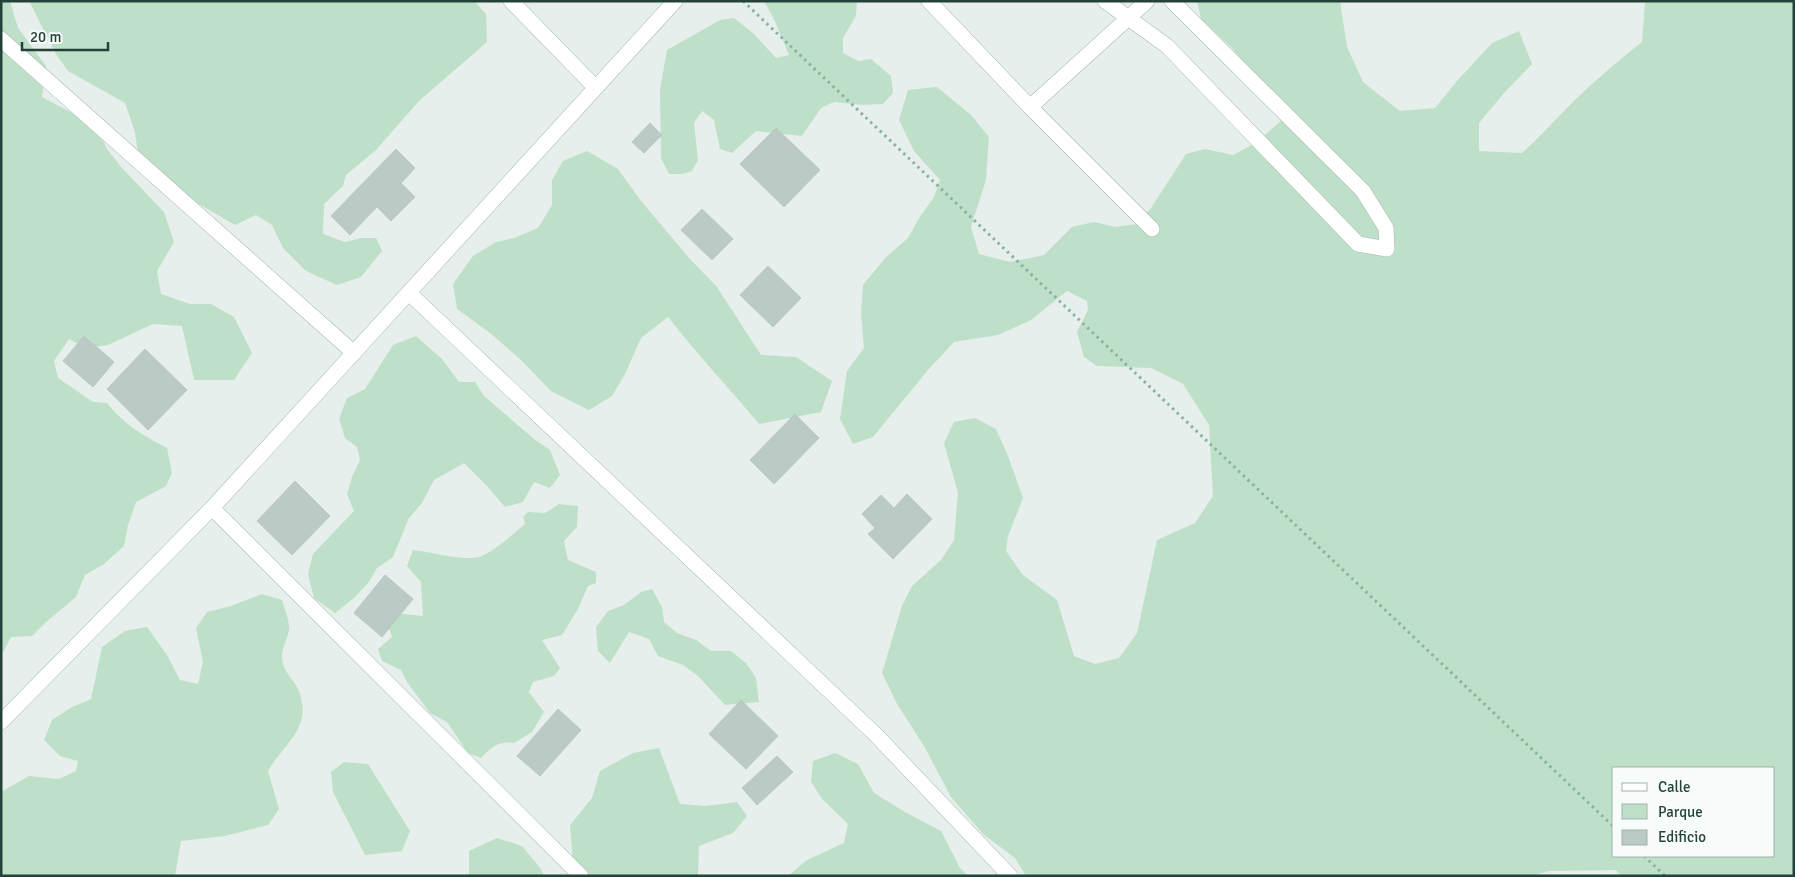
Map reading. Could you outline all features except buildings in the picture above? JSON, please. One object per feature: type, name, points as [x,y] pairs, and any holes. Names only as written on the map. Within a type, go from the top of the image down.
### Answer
[{"type":"street","points":[[512,1],[596,87]]},
{"type":"street","points":[[1,722],[212,508],[675,1]]},
{"type":"street","points":[[929,1],[1030,107],[1152,229]]},
{"type":"street","points":[[1104,1],[1167,46],[1358,244],[1388,249],[1386,228],[1362,191],[1172,1]]},
{"type":"street","points":[[1030,107],[1147,1]]},
{"type":"street","points":[[1,39],[354,353]]},
{"type":"street","points":[[409,293],[876,735],[1010,876]]},
{"type":"street","points":[[212,508],[581,876]]},
{"type":"path","points":[[743,1],[1612,825]]},
{"type":"path","points":[[1645,857],[1665,876]]},
{"type":"green space","points":[[1,1],[10,1],[18,28],[46,66],[42,97],[74,114],[93,120],[107,149],[122,168],[164,212],[174,242],[157,271],[161,294],[190,304],[211,304],[234,317],[252,353],[234,380],[194,380],[182,326],[153,324],[108,345],[86,348],[69,339],[54,361],[58,378],[93,402],[107,403],[134,429],[167,448],[172,473],[166,486],[136,502],[128,525],[124,546],[104,564],[85,575],[76,597],[32,636],[11,637],[1,656]]},
{"type":"green space","points":[[29,1],[474,1],[486,14],[487,42],[419,101],[376,150],[346,175],[343,186],[324,204],[323,234],[345,242],[361,238],[376,238],[382,251],[361,277],[337,285],[306,271],[283,248],[272,225],[256,215],[235,225],[199,204],[177,198],[139,161],[135,132],[125,103],[68,71],[56,54]]},
{"type":"green space","points":[[764,1],[857,1],[856,16],[843,38],[843,53],[858,61],[871,59],[891,76],[893,93],[883,104],[862,105],[834,102],[821,108],[802,136],[756,131],[732,153],[720,149],[714,120],[702,111],[694,123],[698,160],[692,171],[682,174],[669,174],[661,158],[660,89],[667,50],[720,20],[734,18],[754,34],[776,58],[789,55]]},
{"type":"green space","points":[[1197,1],[1340,1],[1347,47],[1363,82],[1400,111],[1435,108],[1492,43],[1519,31],[1532,64],[1479,123],[1479,151],[1522,153],[1584,91],[1642,42],[1645,3],[1642,1],[1794,1],[1794,876],[1621,876],[1616,870],[1549,871],[1531,876],[1026,876],[1015,858],[983,834],[951,797],[924,746],[897,704],[882,673],[902,606],[912,586],[941,560],[954,540],[958,493],[944,443],[954,422],[975,418],[996,429],[1023,498],[1008,536],[1006,551],[1023,575],[1057,600],[1074,656],[1095,664],[1119,658],[1137,633],[1157,540],[1195,523],[1213,496],[1209,425],[1183,384],[1151,368],[1097,366],[1084,357],[1077,332],[1088,310],[1087,301],[1067,291],[1031,320],[998,335],[954,342],[928,370],[873,437],[853,444],[840,419],[847,371],[864,348],[861,314],[863,285],[886,257],[908,238],[934,197],[940,180],[914,151],[899,120],[908,90],[937,87],[971,115],[989,137],[986,180],[971,227],[979,254],[1010,262],[1044,255],[1072,227],[1094,222],[1115,227],[1137,224],[1151,208],[1186,154],[1205,149],[1233,155],[1257,142],[1283,119],[1260,84],[1233,49],[1201,19]]},
{"type":"green space","points":[[587,151],[618,169],[641,201],[690,259],[717,287],[761,355],[796,357],[832,381],[821,412],[759,424],[668,317],[641,338],[625,374],[612,396],[589,410],[551,391],[520,359],[490,333],[457,309],[453,284],[473,256],[496,242],[514,238],[538,228],[552,205],[552,180],[563,161]]},
{"type":"green space","points":[[416,336],[442,359],[459,382],[475,382],[484,396],[534,439],[550,450],[560,475],[550,488],[534,482],[523,502],[505,507],[464,463],[434,480],[422,503],[409,518],[393,557],[377,568],[369,582],[355,597],[335,613],[314,598],[308,574],[313,554],[354,511],[347,494],[360,460],[357,447],[345,438],[339,419],[347,398],[365,389],[393,345]]},
{"type":"green space","points":[[559,504],[578,506],[577,527],[564,541],[568,560],[596,572],[596,583],[588,586],[578,609],[562,635],[542,640],[560,668],[554,676],[533,682],[529,692],[544,712],[532,732],[514,743],[504,743],[496,746],[481,758],[468,753],[447,722],[430,713],[407,682],[401,670],[382,661],[378,649],[392,637],[386,620],[394,613],[423,616],[421,582],[407,566],[413,550],[458,557],[479,557],[500,545],[525,524],[523,517],[528,512],[545,513]]},
{"type":"green space","points":[[652,589],[662,607],[664,622],[677,633],[696,640],[711,651],[731,651],[746,663],[756,678],[759,702],[725,705],[698,676],[683,665],[658,656],[649,639],[629,632],[610,663],[598,651],[596,627],[608,611],[624,605],[641,592]]},
{"type":"green space","points":[[262,594],[282,600],[288,619],[289,630],[282,660],[286,672],[299,690],[302,706],[302,717],[299,727],[268,771],[279,809],[268,825],[225,836],[181,841],[175,876],[1,876],[1,792],[29,776],[59,779],[76,771],[78,761],[60,756],[44,740],[52,720],[72,707],[91,699],[102,647],[125,631],[147,627],[167,655],[180,680],[198,684],[203,662],[196,628],[207,612],[231,606]]},
{"type":"green space","points":[[659,748],[680,804],[706,806],[737,802],[747,816],[733,833],[699,846],[698,876],[574,876],[570,825],[592,798],[600,771],[633,753]]},
{"type":"green space","points":[[835,753],[858,764],[874,793],[941,831],[960,868],[968,876],[788,876],[807,860],[844,843],[848,824],[823,800],[811,782],[813,761]]},
{"type":"green space","points":[[344,762],[368,764],[410,831],[402,851],[365,855],[333,792],[331,772]]},
{"type":"green space","points":[[497,838],[522,846],[541,869],[544,876],[469,876],[469,851]]}]
